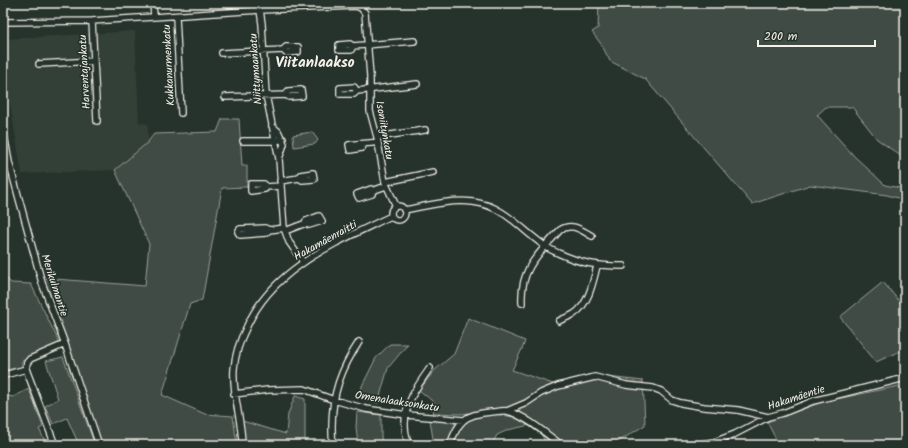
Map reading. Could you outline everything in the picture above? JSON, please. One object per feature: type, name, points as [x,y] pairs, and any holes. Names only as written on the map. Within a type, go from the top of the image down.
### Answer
[{"type":"street","points":[[153,3],[154,18]]},
{"type":"street","points":[[253,3],[253,11]]},
{"type":"street","points":[[3,22],[92,21],[154,18],[253,11],[296,6],[341,5]]},
{"type":"street","name":"Isoniitynkatu","points":[[341,5],[356,6],[361,8],[365,13],[370,76],[370,111],[377,139],[385,184],[396,206]]},
{"type":"street","name":"Niittymaankatu","points":[[260,10],[266,95],[279,159],[284,229],[289,242],[303,262]]},
{"type":"street","name":"Kukkanurmenkatu","points":[[176,16],[181,113]]},
{"type":"street","name":"Harventajankatu","points":[[92,21],[97,121]]},
{"type":"street","points":[[353,46],[414,41]]},
{"type":"street","points":[[222,53],[283,50]]},
{"type":"street","points":[[39,64],[94,61]]},
{"type":"street","points":[[357,91],[417,84]]},
{"type":"street","points":[[226,97],[286,94]]},
{"type":"street","name":"Niittymaankatu","points":[[272,126],[278,131],[283,139],[284,144],[279,159]]},
{"type":"street","name":"Merikulmantie","points":[[3,129],[9,162],[42,283],[65,344],[99,445]]},
{"type":"street","points":[[364,144],[377,139],[425,130]]},
{"type":"street","points":[[243,142],[275,141],[283,139]]},
{"type":"street","points":[[372,191],[385,184],[433,172]]},
{"type":"street","points":[[265,187],[299,178]]},
{"type":"street","points":[[404,210],[451,201],[474,202],[495,208],[512,218],[545,247],[573,260],[597,266],[623,266]]},
{"type":"street","points":[[396,206],[401,206],[404,210],[404,216],[400,220],[396,220],[391,216],[392,209],[396,206]]},
{"type":"street","name":"Hakamäenraitti","points":[[242,445],[234,394],[234,371],[235,359],[239,346],[252,316],[270,290],[303,262],[327,248],[391,216]]},
{"type":"street","points":[[253,232],[265,228],[269,230],[284,229],[306,223]]},
{"type":"street","points":[[522,303],[521,294],[529,266],[560,230],[566,226],[576,227],[592,236]]},
{"type":"street","points":[[559,321],[574,314],[581,308],[588,296],[597,266]]},
{"type":"street","points":[[333,445],[332,414],[334,400],[340,377],[348,359],[359,342]]},
{"type":"street","points":[[54,445],[26,369],[27,363],[30,359],[65,344]]},
{"type":"street","points":[[408,445],[405,425],[408,408],[416,388],[430,368]]},
{"type":"street","points":[[3,373],[5,375],[26,369]]},
{"type":"street","points":[[450,445],[455,431],[463,420],[478,413],[507,411],[558,386],[595,377],[626,385],[653,388],[661,391],[672,400],[681,403],[738,410],[768,417]]},
{"type":"street","name":"Hakamäentie","points":[[696,445],[714,442],[735,434],[768,417],[823,398],[905,378]]},
{"type":"street","name":"Omenalaaksonkatu","points":[[234,394],[268,390],[304,389],[334,400],[366,409],[407,415],[463,420]]},
{"type":"street","points":[[507,411],[523,418],[561,445]]},
{"type":"shaded area","points":[[599,3],[905,3],[905,159],[877,139],[852,107],[826,107],[817,115],[854,156],[885,185],[905,189],[905,200],[887,195],[810,185],[752,204],[645,79],[610,61],[601,44],[592,32],[598,28]]},
{"type":"shaded area","points":[[135,31],[139,123],[148,124],[148,143],[115,170],[22,174],[9,97],[5,39]]},
{"type":"shaded area","points":[[222,119],[239,119],[242,166],[247,166],[247,187],[222,188],[202,300],[190,304],[162,395],[205,414],[233,416],[237,445],[101,445],[43,278],[145,286],[149,244],[115,170],[147,143],[154,134],[217,132]]},
{"type":"shaded area","points":[[312,132],[318,140],[315,144],[294,147],[293,135]]},
{"type":"shaded area","points":[[3,275],[11,283],[31,284],[60,344],[22,361],[22,367],[5,370],[3,369]]},
{"type":"shaded area","points":[[883,282],[905,308],[905,349],[876,362],[840,317]]},
{"type":"shaded area","points":[[468,318],[525,341],[512,370],[553,384],[599,376],[643,381],[645,425],[613,445],[547,445],[535,423],[512,407],[462,414],[433,413],[436,404],[419,390],[435,370],[454,354]]},
{"type":"shaded area","points":[[390,344],[408,344],[388,368],[378,403],[360,398],[362,386],[376,358]]},
{"type":"shaded area","points":[[63,357],[95,445],[79,445],[67,418],[53,424],[45,406],[58,399],[46,361]]},
{"type":"shaded area","points":[[899,386],[905,393],[905,445],[779,445],[767,422],[822,402]]},
{"type":"shaded area","points":[[29,389],[43,427],[39,429],[47,445],[3,445],[3,395],[13,397]]},
{"type":"shaded area","points":[[295,396],[305,399],[305,445],[245,445],[242,421],[286,434],[288,414]]},
{"type":"shaded area","points":[[357,412],[381,415],[382,445],[358,445],[356,427]]},
{"type":"shaded area","points":[[495,414],[514,417],[530,425],[508,430],[497,435],[492,445],[452,445],[459,429],[467,420],[478,416]]},
{"type":"shaded area","points":[[430,420],[457,423],[448,445],[434,445]]},
{"type":"district","name":"Viitanlaakso","points":[[315,62]]}]
